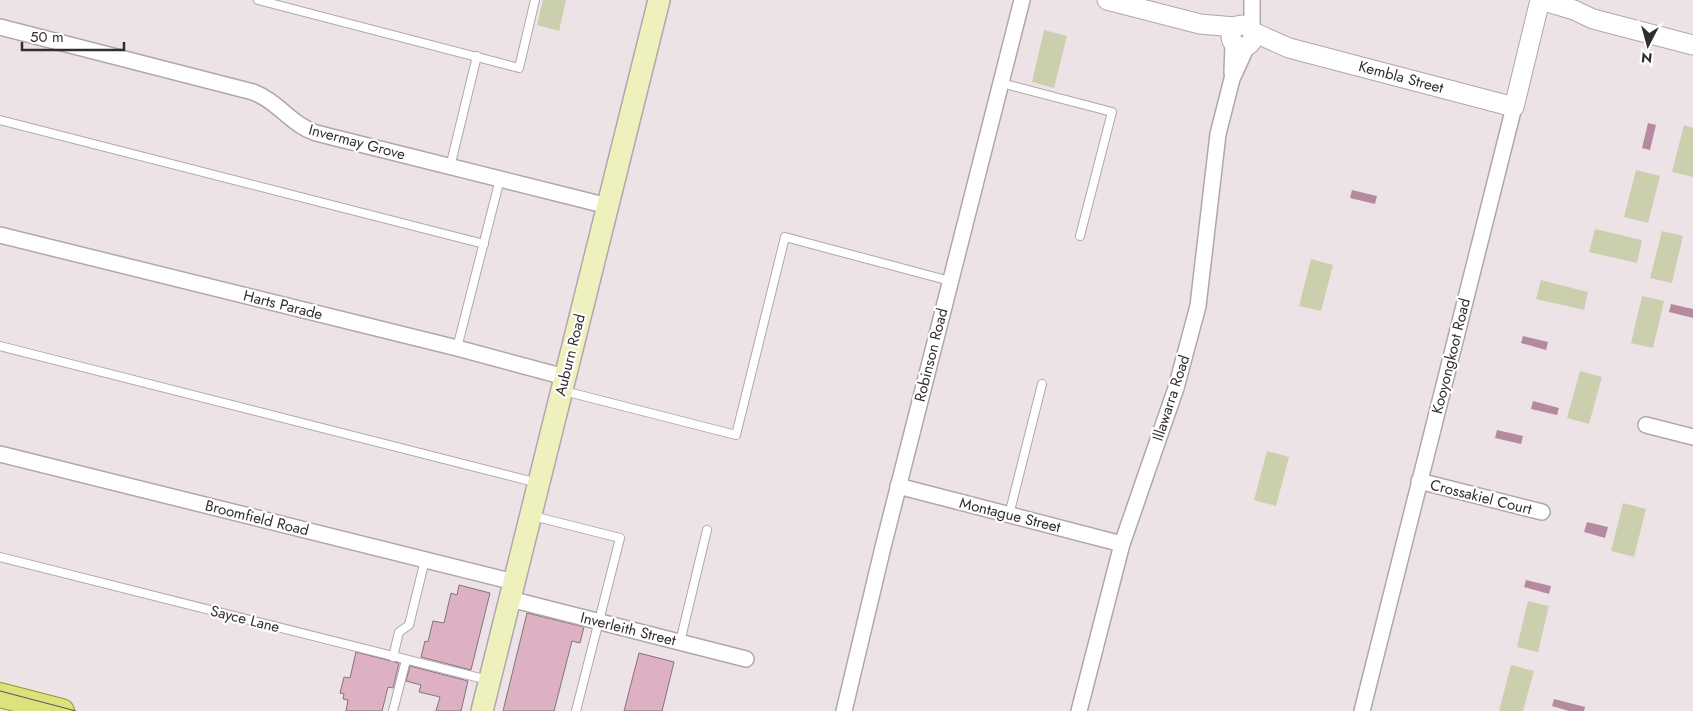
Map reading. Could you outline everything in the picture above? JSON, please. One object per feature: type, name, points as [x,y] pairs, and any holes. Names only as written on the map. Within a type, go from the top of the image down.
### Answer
[{"type":"main road","name":"Auburn Road","points":[[482,711],[659,0]]},
{"type":"main road","points":[[0,695],[62,711]]},
{"type":"street","name":"Robinson Road","points":[[844,711],[898,486],[1022,0]]},
{"type":"street","name":"Kembla Street","points":[[1107,0],[1514,107]]},
{"type":"street","points":[[1539,4],[1574,10],[1593,19],[1693,45]]},
{"type":"street","name":"Kooyongkoot Road","points":[[1362,711],[1539,4]]},
{"type":"street","name":"Invermay Grove","points":[[0,28],[253,92],[269,100],[294,122],[308,130],[608,206]]},
{"type":"street","name":"Illawarra Road","points":[[1079,711],[1122,544],[1176,388],[1198,306],[1218,134],[1242,36]]},
{"type":"street","name":"Harts Parade","points":[[0,235],[457,348],[563,384]]},
{"type":"street","points":[[1646,426],[1693,437]]},
{"type":"street","name":"Broomfield Road","points":[[0,454],[425,560],[512,590]]},
{"type":"street","name":"Crossakiel Court","points":[[1419,481],[1542,512]]},
{"type":"street","name":"Montague Street","points":[[898,486],[1122,544]]},
{"type":"street","name":"Inverleith Street","points":[[512,590],[598,621],[746,659]]},
{"type":"lane","points":[[258,0],[519,68],[535,0]]},
{"type":"lane","points":[[450,167],[477,56]]},
{"type":"lane","points":[[1000,83],[1112,112],[1080,236]]},
{"type":"lane","points":[[0,120],[484,244]]},
{"type":"lane","points":[[457,348],[500,179]]},
{"type":"lane","points":[[563,384],[736,434],[785,237],[950,281]]},
{"type":"lane","points":[[0,346],[538,484]]},
{"type":"lane","points":[[1009,515],[1042,384]]},
{"type":"lane","points":[[531,516],[620,538],[576,711]]},
{"type":"lane","points":[[680,642],[707,530]]},
{"type":"lane","name":"Sayce Lane","points":[[0,557],[490,680]]},
{"type":"lane","points":[[393,657],[399,632],[409,625],[425,560]]},
{"type":"lane","points":[[393,711],[406,660]]},
{"type":"green space","points":[[543,0],[566,0],[559,31],[537,25]]},
{"type":"green space","points":[[1044,30],[1067,36],[1054,88],[1032,82]]},
{"type":"green space","points":[[1684,125],[1693,128],[1693,177],[1672,172]]},
{"type":"green space","points":[[1636,170],[1660,176],[1648,223],[1624,217]]},
{"type":"green space","points":[[1595,229],[1642,240],[1637,263],[1589,252]]},
{"type":"green space","points":[[1662,231],[1683,236],[1672,283],[1650,278]]},
{"type":"green space","points":[[1311,259],[1333,265],[1321,311],[1299,306]]},
{"type":"green space","points":[[1541,280],[1588,292],[1584,310],[1536,299]]},
{"type":"green space","points":[[1642,296],[1664,301],[1653,348],[1631,343]]},
{"type":"green space","points":[[1580,371],[1602,377],[1589,424],[1567,418]]},
{"type":"green space","points":[[1267,451],[1289,457],[1276,506],[1254,500]]},
{"type":"green space","points":[[1623,503],[1646,509],[1634,557],[1611,551]]},
{"type":"green space","points":[[1528,601],[1549,606],[1538,652],[1517,647]]},
{"type":"green space","points":[[1511,665],[1534,671],[1523,711],[1499,711]]},
{"type":"shaded area","points":[[1648,123],[1656,125],[1650,150],[1642,148]]},
{"type":"shaded area","points":[[1352,190],[1377,196],[1375,204],[1350,198]]},
{"type":"shaded area","points":[[1671,304],[1693,309],[1693,318],[1669,312]]},
{"type":"shaded area","points":[[1523,336],[1548,342],[1546,350],[1521,343]]},
{"type":"shaded area","points":[[1533,401],[1559,408],[1557,415],[1531,409]]},
{"type":"shaded area","points":[[1497,430],[1523,436],[1521,444],[1495,438]]},
{"type":"shaded area","points":[[1587,522],[1608,527],[1605,538],[1584,532]]},
{"type":"shaded area","points":[[1526,580],[1551,586],[1549,594],[1524,587]]},
{"type":"shaded area","points":[[1554,699],[1585,707],[1584,711],[1569,711],[1552,706]]},
{"type":"building","points":[[459,585],[490,593],[471,670],[421,657],[425,641],[428,642],[433,621],[444,623],[451,593],[457,595]]},
{"type":"building","points":[[527,613],[584,627],[580,643],[572,641],[554,711],[503,711]]},
{"type":"building","points":[[356,652],[399,663],[393,688],[388,687],[382,711],[346,711],[348,700],[343,699],[344,694],[340,693],[344,677],[350,678]]},
{"type":"building","points":[[639,653],[674,662],[662,711],[624,711]]},
{"type":"building","points":[[410,666],[468,681],[461,711],[436,711],[440,697],[419,692],[421,685],[406,681]]},
{"type":"tram line","points":[[0,691],[76,711]]}]
